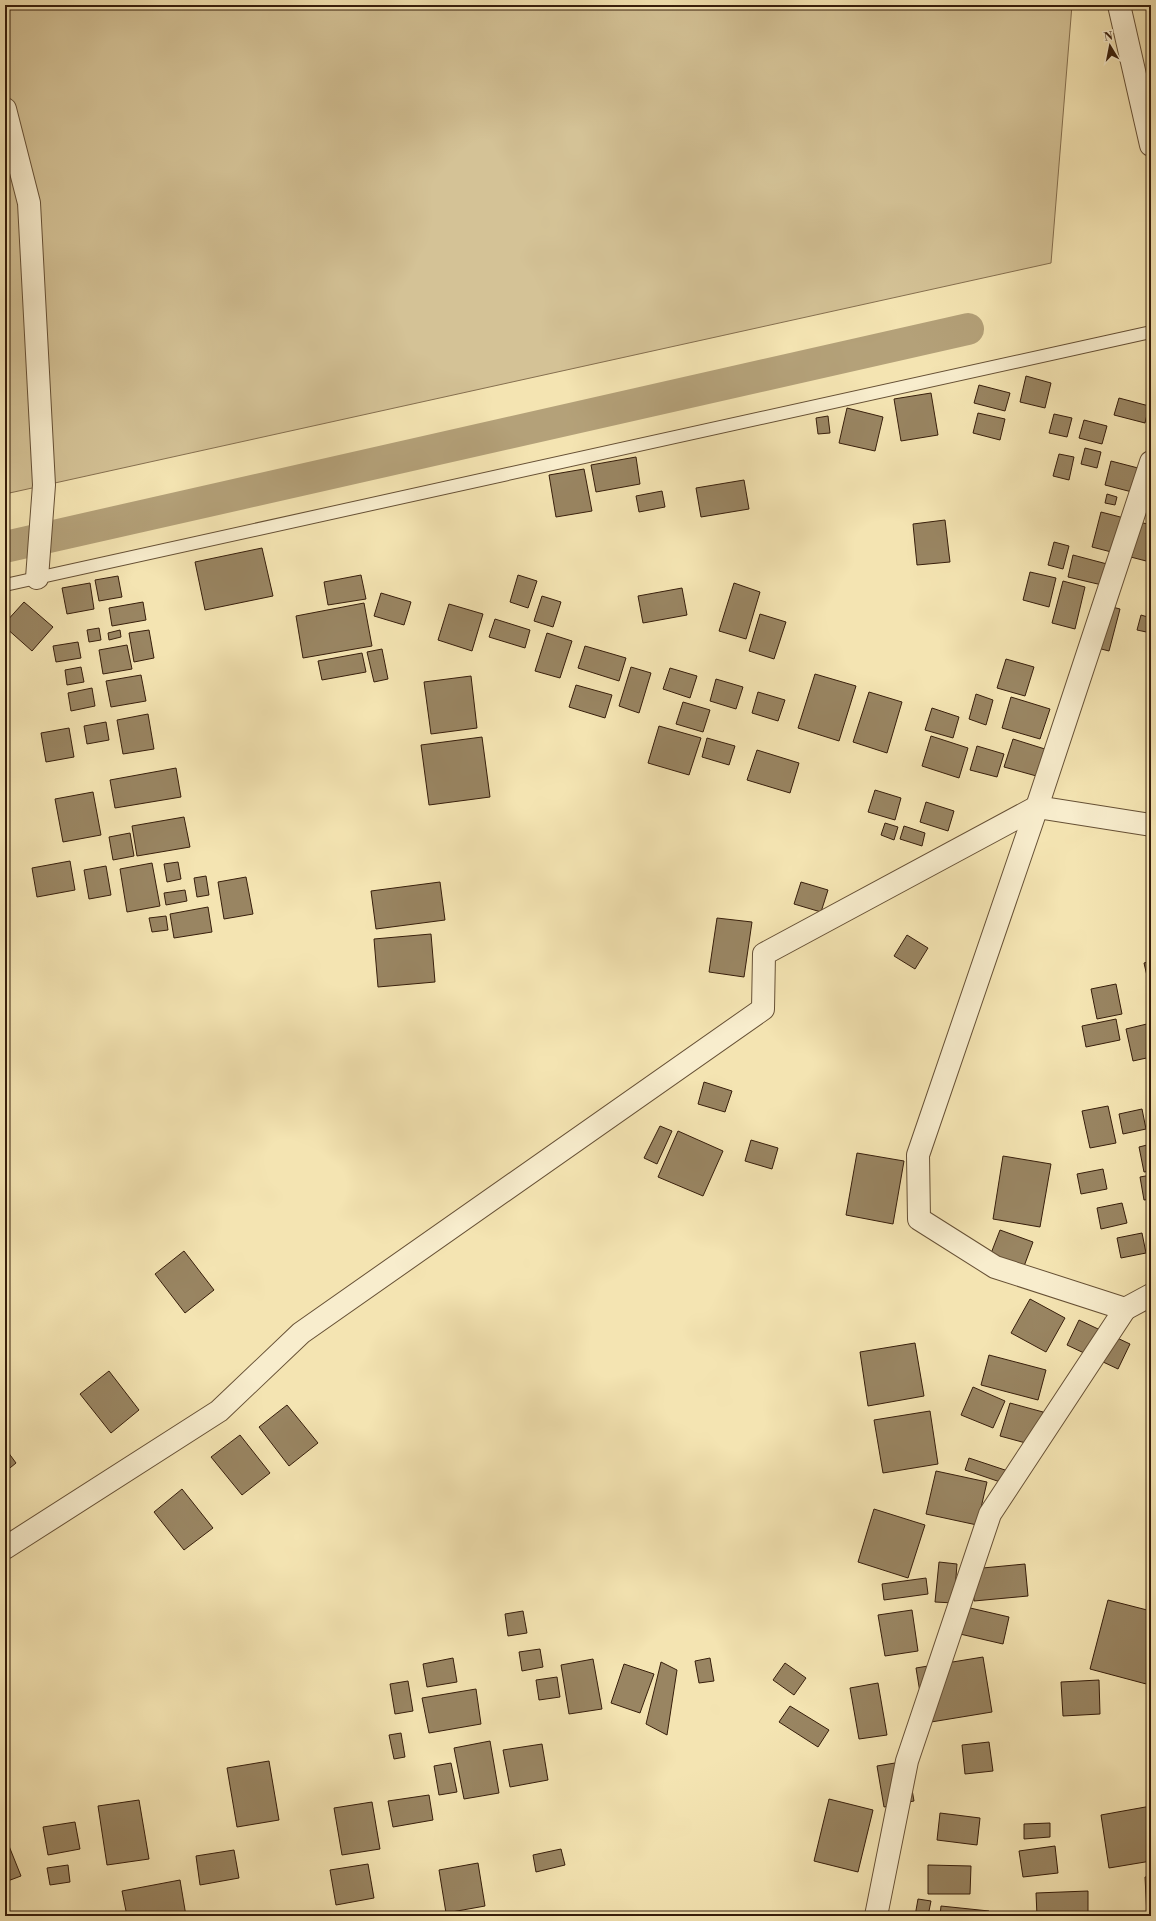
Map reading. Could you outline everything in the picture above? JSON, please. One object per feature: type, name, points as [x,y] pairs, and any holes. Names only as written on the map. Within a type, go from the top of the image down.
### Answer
[{"type":"street","points":[[1119,5],[1151,145]]},
{"type":"street","points":[[5,109],[28,204],[44,485],[37,578]]},
{"type":"street","points":[[1125,1309],[995,1267],[919,1219],[918,1155],[1037,807],[1151,462]]},
{"type":"street","points":[[5,1548],[219,1411],[301,1333],[763,1009],[764,954],[1037,807],[1151,825]]},
{"type":"street","points":[[876,1916],[907,1761],[990,1514],[1125,1309],[1151,1295]]},
{"type":"lane","points":[[5,585],[1151,332]]},
{"type":"shaded area","points":[[5,5],[1072,5],[1051,263],[5,494]]},
{"type":"building","points":[[1026,376],[1051,383],[1045,408],[1020,402]]},
{"type":"building","points":[[979,385],[1010,393],[1005,411],[974,403]]},
{"type":"building","points":[[931,393],[938,435],[901,441],[894,399]]},
{"type":"building","points":[[1119,398],[1149,406],[1145,423],[1114,415]]},
{"type":"building","points":[[847,408],[883,417],[875,451],[839,443]]},
{"type":"building","points":[[978,413],[1005,419],[1000,440],[973,433]]},
{"type":"building","points":[[1054,414],[1072,418],[1067,437],[1049,433]]},
{"type":"building","points":[[828,416],[830,433],[818,434],[816,418]]},
{"type":"building","points":[[1084,420],[1107,426],[1102,444],[1079,438]]},
{"type":"building","points":[[1085,448],[1101,452],[1097,468],[1081,464]]},
{"type":"building","points":[[1059,454],[1074,457],[1069,480],[1053,476]]},
{"type":"building","points":[[636,457],[640,484],[596,492],[591,465]]},
{"type":"building","points":[[1111,461],[1138,468],[1132,492],[1105,485]]},
{"type":"building","points":[[584,469],[592,511],[556,517],[549,475]]},
{"type":"building","points":[[744,480],[749,509],[701,517],[696,488]]},
{"type":"building","points":[[662,491],[665,507],[639,512],[636,496]]},
{"type":"building","points":[[1107,494],[1117,497],[1115,505],[1105,503]]},
{"type":"building","points":[[1101,512],[1151,525],[1150,562],[1092,547]]},
{"type":"building","points":[[945,520],[950,562],[917,565],[913,524]]},
{"type":"building","points":[[1054,542],[1069,546],[1063,569],[1048,565]]},
{"type":"building","points":[[262,548],[273,596],[205,610],[195,562]]},
{"type":"building","points":[[1073,555],[1107,564],[1102,585],[1068,577]]},
{"type":"building","points":[[1030,572],[1056,578],[1049,607],[1023,600]]},
{"type":"building","points":[[361,575],[366,599],[328,605],[324,582]]},
{"type":"building","points":[[518,575],[537,581],[528,608],[510,602]]},
{"type":"building","points":[[118,576],[122,597],[99,601],[95,580]]},
{"type":"building","points":[[1063,581],[1085,587],[1075,629],[1052,623]]},
{"type":"building","points":[[90,583],[94,609],[67,614],[62,588]]},
{"type":"building","points":[[734,583],[760,592],[746,639],[719,631]]},
{"type":"building","points":[[682,588],[687,615],[643,623],[638,596]]},
{"type":"building","points":[[381,593],[411,602],[404,625],[374,616]]},
{"type":"building","points":[[542,596],[561,602],[553,627],[534,621]]},
{"type":"building","points":[[24,602],[53,627],[32,651],[5,627],[5,623]]},
{"type":"building","points":[[143,602],[146,620],[112,626],[109,608]]},
{"type":"building","points":[[1093,602],[1120,609],[1109,651],[1082,644]]},
{"type":"building","points":[[364,603],[372,646],[303,658],[296,616]]},
{"type":"building","points":[[449,604],[483,614],[472,651],[438,640]]},
{"type":"building","points":[[760,614],[786,622],[774,659],[749,651]]},
{"type":"building","points":[[1141,615],[1151,618],[1151,633],[1137,630]]},
{"type":"building","points":[[495,619],[530,630],[525,648],[489,637]]},
{"type":"building","points":[[99,628],[101,640],[89,642],[87,630]]},
{"type":"building","points":[[120,630],[121,637],[109,640],[108,633]]},
{"type":"building","points":[[149,630],[154,658],[134,662],[129,633]]},
{"type":"building","points":[[547,633],[572,641],[560,678],[535,671]]},
{"type":"building","points":[[78,642],[81,658],[56,662],[53,646]]},
{"type":"building","points":[[127,645],[132,669],[103,674],[99,650]]},
{"type":"building","points":[[585,646],[626,658],[619,681],[578,668]]},
{"type":"building","points":[[382,649],[388,679],[374,682],[367,652]]},
{"type":"building","points":[[362,653],[366,672],[322,680],[318,661]]},
{"type":"building","points":[[1006,659],[1034,667],[1025,696],[997,688]]},
{"type":"building","points":[[81,667],[84,682],[67,685],[65,670]]},
{"type":"building","points":[[631,667],[651,673],[639,713],[619,706]]},
{"type":"building","points":[[670,668],[697,676],[690,698],[663,689]]},
{"type":"building","points":[[815,674],[856,686],[839,741],[798,728]]},
{"type":"building","points":[[141,675],[146,701],[111,707],[106,681]]},
{"type":"building","points":[[471,676],[477,728],[431,734],[424,682]]},
{"type":"building","points":[[716,679],[743,687],[736,709],[710,701]]},
{"type":"building","points":[[576,685],[612,695],[605,718],[569,707]]},
{"type":"building","points":[[92,688],[95,706],[71,711],[68,693]]},
{"type":"building","points":[[758,692],[785,700],[778,721],[752,713]]},
{"type":"building","points":[[869,692],[902,702],[887,753],[853,742]]},
{"type":"building","points":[[976,694],[993,700],[986,725],[969,719]]},
{"type":"building","points":[[1011,697],[1050,709],[1040,739],[1002,728]]},
{"type":"building","points":[[683,702],[710,710],[703,732],[676,724]]},
{"type":"building","points":[[932,708],[959,717],[953,738],[925,730]]},
{"type":"building","points":[[148,714],[154,749],[123,754],[117,720]]},
{"type":"building","points":[[106,722],[109,740],[87,744],[84,726]]},
{"type":"building","points":[[659,726],[701,738],[689,775],[648,763]]},
{"type":"building","points":[[69,728],[74,757],[46,762],[41,733]]},
{"type":"building","points":[[931,736],[968,748],[959,778],[922,766]]},
{"type":"building","points":[[482,737],[490,797],[429,805],[421,745]]},
{"type":"building","points":[[707,738],[735,746],[729,765],[702,757]]},
{"type":"building","points":[[1013,739],[1048,750],[1040,777],[1004,767]]},
{"type":"building","points":[[977,746],[1004,754],[997,777],[970,770]]},
{"type":"building","points":[[757,750],[799,763],[790,793],[747,780]]},
{"type":"building","points":[[176,768],[181,797],[115,808],[110,780]]},
{"type":"building","points":[[875,790],[901,798],[895,820],[868,812]]},
{"type":"building","points":[[93,792],[101,835],[63,842],[55,799]]},
{"type":"building","points":[[926,802],[954,811],[948,831],[920,822]]},
{"type":"building","points":[[184,817],[190,847],[137,856],[132,826]]},
{"type":"building","points":[[885,823],[898,827],[894,840],[881,835]]},
{"type":"building","points":[[904,826],[925,833],[922,846],[900,839]]},
{"type":"building","points":[[130,833],[134,856],[113,860],[109,837]]},
{"type":"building","points":[[70,861],[75,890],[37,897],[32,868]]},
{"type":"building","points":[[178,862],[181,879],[167,882],[164,864]]},
{"type":"building","points":[[152,863],[160,906],[127,912],[120,869]]},
{"type":"building","points":[[106,866],[111,895],[89,899],[84,870]]},
{"type":"building","points":[[206,876],[209,895],[197,897],[194,878]]},
{"type":"building","points":[[246,877],[253,914],[224,919],[218,882]]},
{"type":"building","points":[[440,882],[445,920],[376,929],[371,891]]},
{"type":"building","points":[[801,882],[828,890],[821,912],[794,904]]},
{"type":"building","points":[[185,890],[187,901],[166,905],[164,893]]},
{"type":"building","points":[[208,907],[212,932],[174,938],[170,914]]},
{"type":"building","points":[[166,916],[168,930],[152,932],[149,918]]},
{"type":"building","points":[[717,918],[752,922],[744,977],[709,972]]},
{"type":"building","points":[[431,934],[435,982],[378,987],[374,939]]},
{"type":"building","points":[[907,935],[928,948],[915,969],[894,956]]},
{"type":"building","points":[[1151,961],[1151,989],[1150,989],[1144,963]]},
{"type":"building","points":[[1116,984],[1122,1014],[1097,1019],[1091,989]]},
{"type":"building","points":[[1116,1019],[1120,1040],[1086,1047],[1082,1026]]},
{"type":"building","points":[[1151,1023],[1151,1057],[1133,1061],[1126,1029]]},
{"type":"building","points":[[704,1082],[732,1091],[725,1112],[698,1104]]},
{"type":"building","points":[[1108,1106],[1116,1143],[1090,1148],[1082,1111]]},
{"type":"building","points":[[1142,1109],[1146,1129],[1123,1134],[1119,1114]]},
{"type":"building","points":[[660,1126],[672,1131],[657,1164],[644,1158]]},
{"type":"building","points":[[678,1131],[723,1151],[703,1196],[658,1177]]},
{"type":"building","points":[[751,1140],[778,1148],[772,1169],[745,1161]]},
{"type":"building","points":[[1151,1144],[1151,1171],[1144,1172],[1139,1147]]},
{"type":"building","points":[[857,1153],[904,1161],[893,1224],[846,1215]]},
{"type":"building","points":[[1003,1156],[1051,1164],[1040,1227],[993,1219]]},
{"type":"building","points":[[1103,1169],[1107,1189],[1081,1194],[1077,1174]]},
{"type":"building","points":[[1151,1175],[1151,1199],[1144,1200],[1140,1177]]},
{"type":"building","points":[[1122,1203],[1127,1223],[1101,1229],[1097,1208]]},
{"type":"building","points":[[1000,1230],[1033,1242],[1023,1269],[990,1256]]},
{"type":"building","points":[[1142,1233],[1146,1253],[1121,1258],[1117,1238]]},
{"type":"building","points":[[184,1251],[214,1290],[185,1313],[155,1274]]},
{"type":"building","points":[[1030,1299],[1065,1318],[1046,1352],[1011,1333]]},
{"type":"building","points":[[1079,1320],[1130,1344],[1118,1369],[1067,1345]]},
{"type":"building","points":[[915,1343],[924,1396],[868,1406],[860,1352]]},
{"type":"building","points":[[989,1355],[1046,1370],[1038,1400],[981,1385]]},
{"type":"building","points":[[109,1371],[139,1410],[111,1433],[80,1394]]},
{"type":"building","points":[[973,1387],[1005,1401],[993,1428],[961,1415]]},
{"type":"building","points":[[1010,1403],[1043,1412],[1033,1445],[1000,1436]]},
{"type":"building","points":[[287,1405],[318,1443],[289,1466],[259,1427]]},
{"type":"building","points":[[930,1411],[938,1464],[883,1473],[874,1420]]},
{"type":"building","points":[[240,1435],[270,1473],[242,1495],[211,1457]]},
{"type":"building","points":[[5,1448],[16,1463],[5,1472]]},
{"type":"building","points":[[969,1458],[1017,1474],[1012,1486],[965,1470]]},
{"type":"building","points":[[936,1471],[987,1482],[977,1525],[926,1514]]},
{"type":"building","points":[[182,1489],[213,1528],[184,1550],[154,1512]]},
{"type":"building","points":[[874,1509],[925,1525],[908,1578],[858,1562]]},
{"type":"building","points":[[939,1562],[957,1564],[954,1603],[935,1602]]},
{"type":"building","points":[[1025,1564],[1028,1596],[974,1601],[972,1569]]},
{"type":"building","points":[[926,1578],[928,1594],[884,1600],[882,1584]]},
{"type":"building","points":[[1108,1600],[1151,1611],[1150,1685],[1090,1669]]},
{"type":"building","points":[[966,1607],[1009,1617],[1003,1644],[960,1634]]},
{"type":"building","points":[[912,1610],[918,1651],[885,1656],[878,1615]]},
{"type":"building","points":[[523,1611],[527,1633],[508,1636],[505,1614]]},
{"type":"building","points":[[540,1649],[543,1667],[522,1671],[519,1652]]},
{"type":"building","points":[[983,1657],[992,1712],[925,1723],[916,1668]]},
{"type":"building","points":[[453,1658],[457,1682],[427,1687],[423,1664]]},
{"type":"building","points":[[710,1658],[714,1681],[699,1683],[695,1661]]},
{"type":"building","points":[[593,1659],[602,1709],[569,1714],[561,1665]]},
{"type":"building","points":[[661,1662],[677,1670],[667,1735],[646,1724]]},
{"type":"building","points":[[785,1663],[806,1678],[794,1695],[773,1680]]},
{"type":"building","points":[[624,1664],[654,1674],[640,1713],[611,1703]]},
{"type":"building","points":[[557,1677],[560,1697],[539,1700],[536,1680]]},
{"type":"building","points":[[1099,1680],[1100,1714],[1063,1716],[1061,1682]]},
{"type":"building","points":[[408,1681],[413,1711],[395,1714],[390,1684]]},
{"type":"building","points":[[878,1683],[887,1735],[859,1739],[850,1688]]},
{"type":"building","points":[[476,1689],[481,1724],[429,1733],[422,1698]]},
{"type":"building","points":[[790,1706],[829,1730],[818,1747],[779,1722]]},
{"type":"building","points":[[401,1733],[405,1757],[394,1759],[389,1735]]},
{"type":"building","points":[[490,1741],[499,1793],[464,1799],[454,1748]]},
{"type":"building","points":[[989,1742],[993,1771],[965,1774],[962,1745]]},
{"type":"building","points":[[542,1744],[548,1780],[510,1787],[503,1750]]},
{"type":"building","points":[[269,1761],[279,1820],[237,1827],[227,1768]]},
{"type":"building","points":[[907,1761],[914,1801],[884,1807],[877,1766]]},
{"type":"building","points":[[451,1763],[457,1792],[439,1795],[434,1766]]},
{"type":"building","points":[[429,1795],[433,1820],[393,1827],[388,1801]]},
{"type":"building","points":[[829,1799],[873,1810],[858,1872],[814,1861]]},
{"type":"building","points":[[139,1800],[149,1859],[107,1865],[98,1806]]},
{"type":"building","points":[[372,1802],[380,1849],[342,1855],[334,1808]]},
{"type":"building","points":[[1151,1806],[1151,1861],[1109,1868],[1101,1815]]},
{"type":"building","points":[[940,1813],[980,1818],[977,1845],[937,1840]]},
{"type":"building","points":[[75,1822],[80,1849],[48,1855],[43,1827]]},
{"type":"building","points":[[1050,1823],[1050,1837],[1024,1839],[1024,1824]]},
{"type":"building","points":[[5,1836],[21,1876],[5,1882]]},
{"type":"building","points":[[1055,1846],[1058,1873],[1023,1877],[1019,1851]]},
{"type":"building","points":[[561,1849],[565,1865],[536,1872],[533,1855]]},
{"type":"building","points":[[234,1850],[239,1878],[200,1885],[196,1856]]},
{"type":"building","points":[[478,1863],[485,1906],[446,1913],[439,1870]]},
{"type":"building","points":[[368,1864],[374,1898],[336,1905],[330,1870]]},
{"type":"building","points":[[68,1865],[70,1882],[50,1885],[47,1868]]},
{"type":"building","points":[[928,1865],[971,1866],[970,1894],[928,1894]]},
{"type":"building","points":[[1151,1876],[1151,1916],[1147,1916],[1145,1877]]},
{"type":"building","points":[[180,1880],[186,1916],[127,1916],[122,1891]]},
{"type":"building","points":[[1088,1891],[1088,1916],[1037,1916],[1036,1893]]},
{"type":"building","points":[[918,1899],[931,1901],[928,1916],[915,1916]]},
{"type":"building","points":[[941,1906],[989,1911],[988,1916],[940,1916]]},
{"type":"waterway","points":[[5,547],[968,329]]}]
